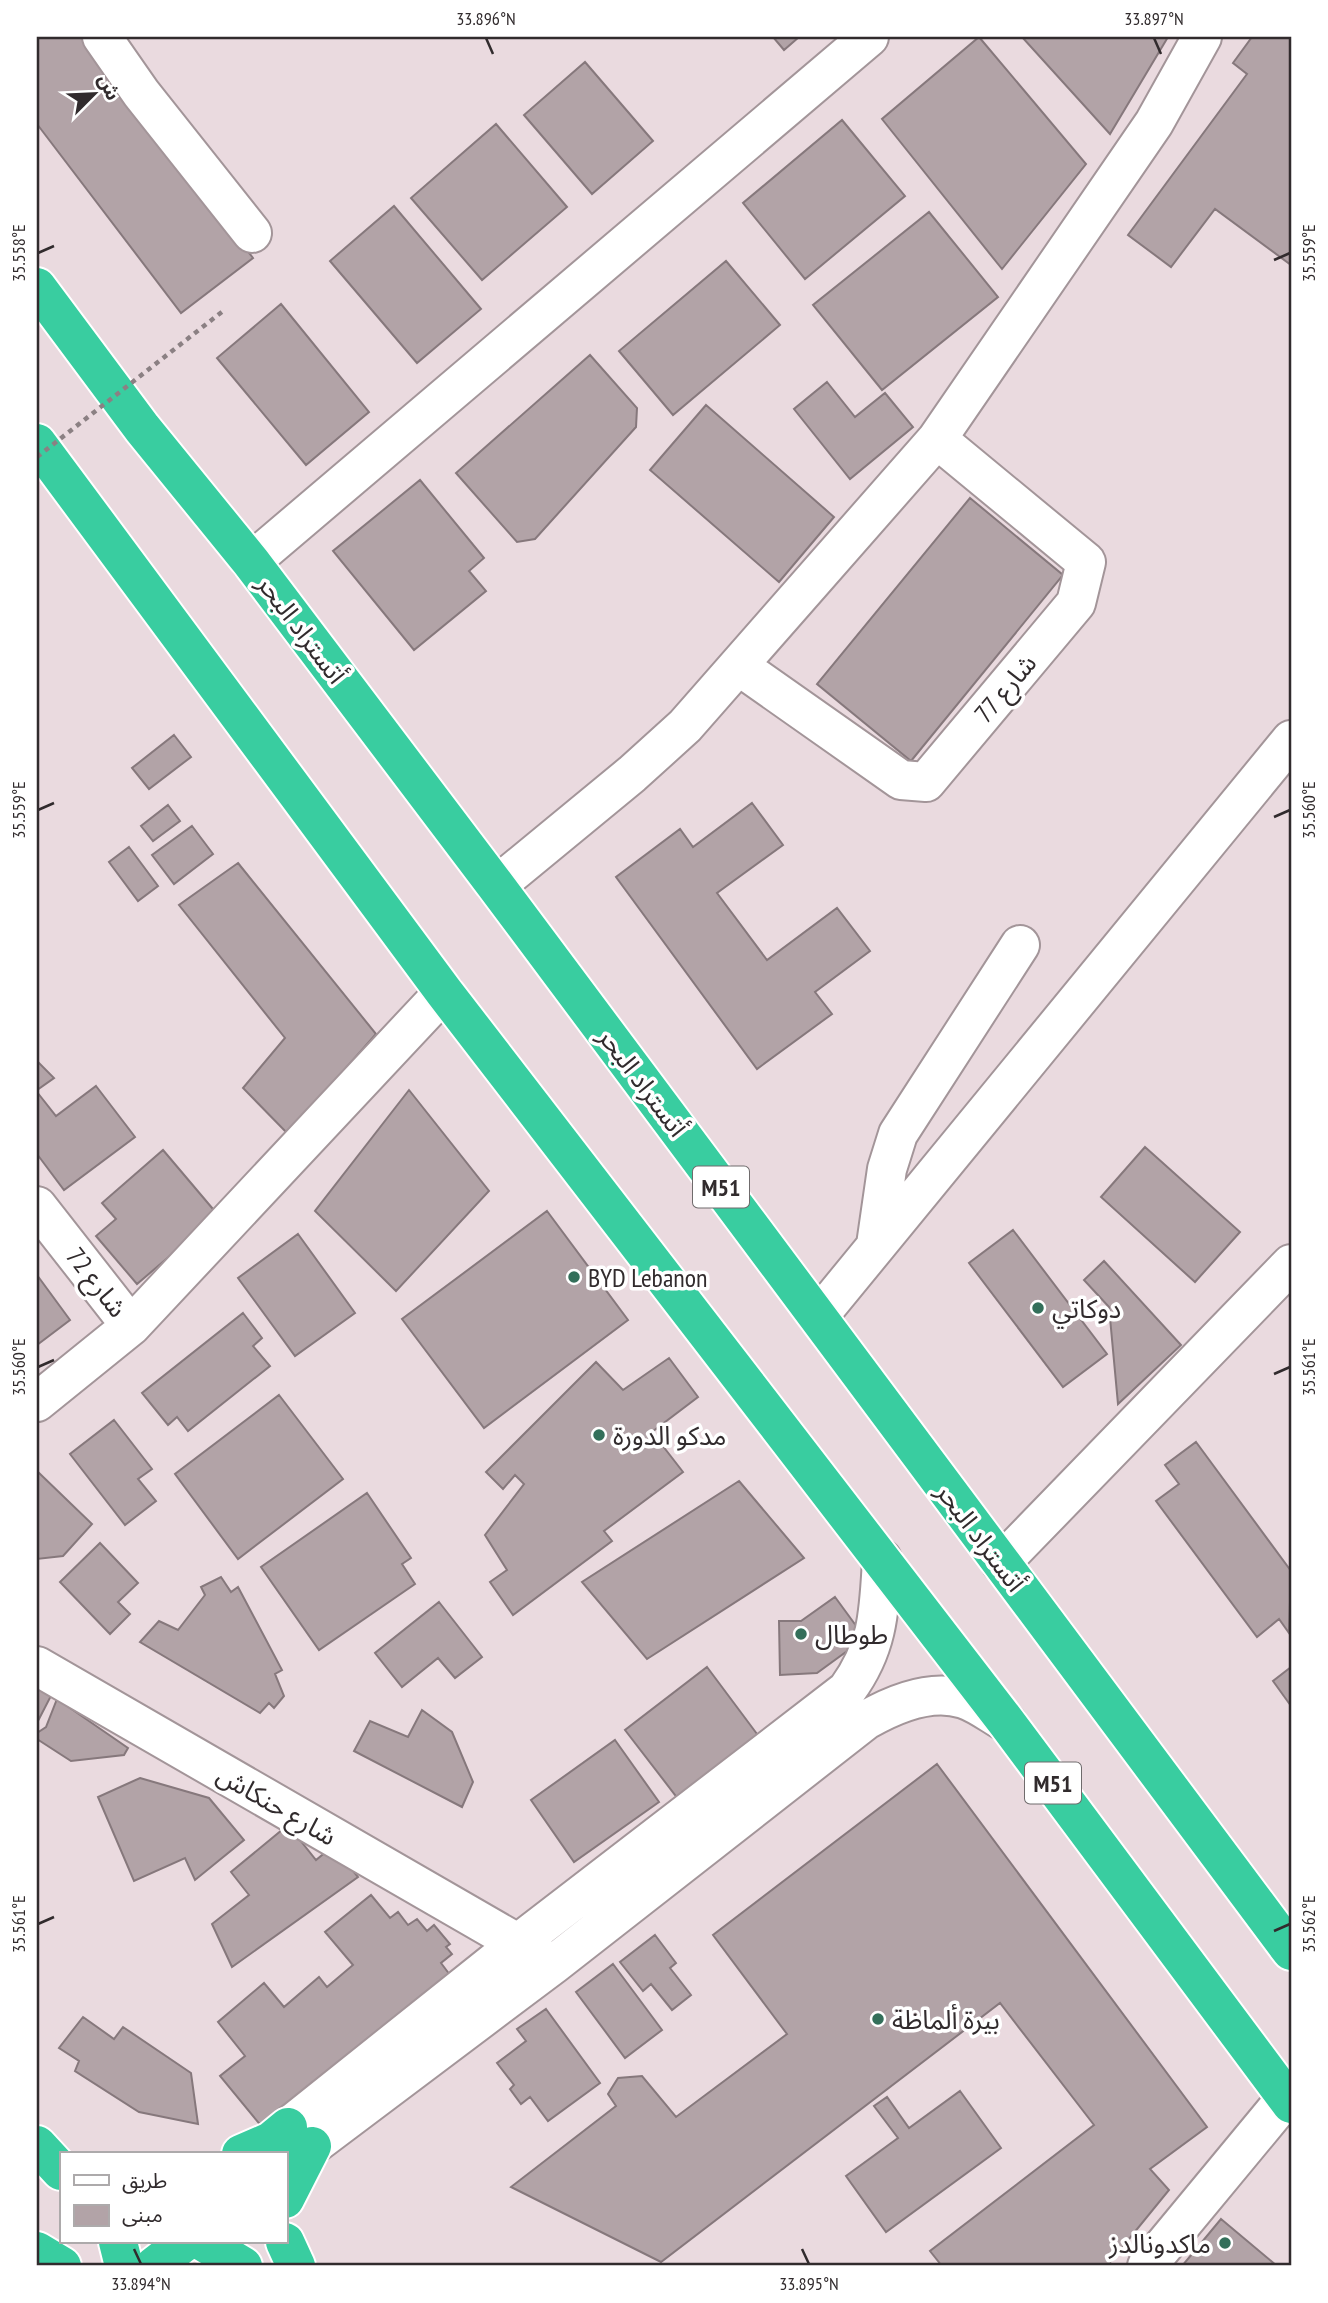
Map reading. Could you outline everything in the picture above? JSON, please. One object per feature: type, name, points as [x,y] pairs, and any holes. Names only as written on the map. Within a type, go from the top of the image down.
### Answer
[{"type":"highway","name":"أتستراد البحر","points":[[37,287],[142,428],[251,562],[1000,1563],[1290,1944]]},
{"type":"highway","name":"M51","points":[[37,443],[444,992],[1007,1723],[1289,2101]]},
{"type":"highway","points":[[246,2152],[271,2141],[295,2146],[287,2188]]},
{"type":"highway","points":[[118,2244],[124,2266]]},
{"type":"highway","points":[[155,2266],[182,2244]]},
{"type":"highway","points":[[206,2244],[243,2266]]},
{"type":"highway","points":[[286,2244],[296,2266]]},
{"type":"highway","points":[[37,2252],[62,2266]]},
{"type":"street","points":[[102,37],[141,93],[252,233]]},
{"type":"street","points":[[251,562],[869,37]]},
{"type":"street","points":[[496,886],[685,726],[739,667],[798,594],[937,439],[1154,124],[1202,37]]},
{"type":"street","name":"شارع 77","points":[[739,667],[901,780],[926,782],[1076,603],[1086,562],[937,439]]},
{"type":"street","points":[[818,1317],[1291,740]]},
{"type":"street","points":[[876,1245],[887,1169],[898,1135],[1020,945]]},
{"type":"street","points":[[37,1402],[131,1326],[444,992]]},
{"type":"street","name":"شارع 72","points":[[37,1206],[131,1326]]},
{"type":"street","points":[[1000,1563],[1291,1264]]},
{"type":"street","points":[[295,2146],[517,1944],[847,1690],[860,1672],[874,1642],[882,1559]]},
{"type":"street","name":"شارع حنكاش","points":[[37,1665],[554,1964]]},
{"type":"street","points":[[295,2146],[554,1964],[866,1720],[889,1707],[915,1699],[941,1696],[964,1699],[1007,1723]]},
{"type":"street","points":[[1147,2266],[1289,2101]]},
{"type":"path","points":[[37,457],[223,311]]},
{"type":"building","points":[[37,37],[84,37],[253,258],[181,313],[37,124]]},
{"type":"building","points":[[773,37],[799,37],[784,50]]},
{"type":"building","points":[[979,37],[1086,164],[1002,269],[882,119]]},
{"type":"building","points":[[1022,37],[1168,37],[1110,134]]},
{"type":"building","points":[[1252,37],[1291,37],[1291,265],[1215,209],[1171,267],[1128,235],[1247,74],[1233,63]]},
{"type":"building","points":[[585,62],[653,141],[592,194],[524,115]]},
{"type":"building","points":[[842,120],[905,196],[805,279],[743,203]]},
{"type":"building","points":[[496,124],[567,207],[482,280],[411,198]]},
{"type":"building","points":[[394,206],[481,309],[417,363],[330,261]]},
{"type":"building","points":[[929,212],[998,297],[882,390],[813,305]]},
{"type":"building","points":[[726,261],[780,325],[673,415],[619,351]]},
{"type":"building","points":[[281,304],[369,412],[306,465],[217,358]]},
{"type":"building","points":[[590,355],[637,408],[636,427],[535,539],[517,542],[456,473]]},
{"type":"building","points":[[827,382],[855,417],[885,393],[913,427],[850,479],[794,409]]},
{"type":"building","points":[[706,405],[834,517],[779,582],[650,470]]},
{"type":"building","points":[[420,480],[484,558],[469,571],[486,591],[414,650],[333,551]]},
{"type":"building","points":[[970,498],[1063,575],[911,761],[817,684]]},
{"type":"building","points":[[174,735],[191,757],[149,789],[132,768]]},
{"type":"building","points":[[752,803],[783,845],[717,893],[767,960],[837,908],[870,951],[815,992],[832,1014],[757,1069],[616,877],[680,829],[693,847]]},
{"type":"building","points":[[168,805],[180,821],[153,841],[141,826]]},
{"type":"building","points":[[192,826],[213,854],[174,884],[152,855]]},
{"type":"building","points":[[129,847],[158,886],[138,901],[109,862]]},
{"type":"building","points":[[238,863],[376,1034],[288,1134],[243,1088],[285,1038],[179,905]]},
{"type":"building","points":[[37,1061],[54,1078],[37,1090]]},
{"type":"building","points":[[96,1086],[135,1137],[64,1190],[37,1154],[37,1092],[56,1116]]},
{"type":"building","points":[[409,1090],[489,1191],[396,1291],[315,1211]]},
{"type":"building","points":[[1145,1147],[1240,1232],[1195,1282],[1101,1197]]},
{"type":"building","points":[[163,1150],[218,1215],[137,1284],[96,1236],[116,1219],[102,1203]]},
{"type":"building","points":[[547,1211],[628,1320],[484,1428],[402,1319]]},
{"type":"building","name":"دوكاتي","points":[[1013,1230],[1107,1354],[1063,1387],[969,1263]]},
{"type":"building","points":[[298,1234],[355,1313],[295,1356],[238,1278]]},
{"type":"building","points":[[1104,1261],[1181,1345],[1118,1404],[1109,1307],[1084,1280]]},
{"type":"building","points":[[37,1275],[70,1320],[37,1345]]},
{"type":"building","points":[[243,1313],[262,1338],[253,1346],[270,1366],[188,1431],[177,1417],[168,1425],[142,1393]]},
{"type":"building","points":[[669,1358],[698,1397],[652,1432],[683,1472],[604,1531],[612,1541],[513,1615],[490,1582],[507,1570],[485,1535],[524,1484],[515,1475],[503,1489],[486,1472],[596,1362],[623,1390]]},
{"type":"building","points":[[279,1395],[343,1479],[238,1559],[175,1474]]},
{"type":"building","points":[[114,1420],[152,1469],[138,1479],[156,1501],[125,1525],[70,1454]]},
{"type":"building","points":[[1196,1442],[1291,1571],[1289,1633],[1279,1619],[1257,1637],[1156,1501],[1179,1484],[1165,1465]]},
{"type":"building","points":[[37,1471],[92,1524],[63,1556],[37,1559]]},
{"type":"building","points":[[739,1481],[804,1558],[647,1659],[582,1582]]},
{"type":"building","points":[[367,1493],[411,1558],[402,1564],[415,1584],[319,1650],[261,1567]]},
{"type":"building","points":[[100,1543],[138,1583],[118,1602],[130,1614],[110,1634],[60,1582]]},
{"type":"building","points":[[221,1577],[231,1592],[238,1587],[282,1670],[275,1674],[284,1696],[274,1708],[269,1703],[260,1713],[140,1642],[159,1621],[178,1630],[205,1595],[201,1587]]},
{"type":"building","points":[[835,1597],[865,1638],[817,1673],[780,1675],[779,1621],[801,1621]]},
{"type":"building","points":[[439,1602],[482,1657],[455,1678],[438,1658],[402,1687],[375,1653]]},
{"type":"building","points":[[707,1667],[763,1742],[682,1804],[625,1730]]},
{"type":"building","points":[[1291,1667],[1291,1706],[1273,1681]]},
{"type":"building","points":[[37,1681],[54,1690],[39,1719],[37,1717]]},
{"type":"building","points":[[57,1699],[128,1748],[124,1755],[71,1761],[37,1739],[37,1733],[46,1727]]},
{"type":"building","points":[[422,1710],[452,1732],[473,1782],[462,1807],[354,1751],[370,1721],[408,1737]]},
{"type":"building","points":[[615,1740],[659,1802],[574,1862],[531,1800]]},
{"type":"building","name":"بيرة ألماظة","points":[[937,1764],[1207,2127],[1150,2169],[1169,2190],[1107,2266],[942,2266],[930,2251],[1094,2125],[1000,2003],[661,2262],[511,2187],[616,2106],[608,2094],[618,2078],[642,2076],[676,2117],[787,2034],[713,1935]]},
{"type":"building","points":[[140,1778],[209,1798],[244,1840],[195,1880],[185,1858],[134,1881],[98,1797]]},
{"type":"building","points":[[288,1825],[316,1860],[333,1846],[358,1877],[232,1967],[212,1924],[249,1895],[231,1872]]},
{"type":"building","points":[[371,1895],[390,1918],[398,1912],[408,1925],[417,1919],[427,1931],[434,1925],[450,1944],[446,1947],[452,1954],[441,1963],[453,1979],[267,2133],[220,2076],[245,2056],[218,2022],[264,1983],[284,2007],[319,1977],[327,1987],[353,1965],[325,1932]]},
{"type":"building","points":[[655,1935],[676,1963],[670,1968],[691,1995],[672,2010],[651,1984],[643,1991],[620,1962]]},
{"type":"building","points":[[613,1964],[662,2030],[625,2058],[576,1992]]},
{"type":"building","points":[[546,2009],[600,2083],[548,2121],[530,2097],[521,2104],[510,2089],[514,2085],[497,2063],[526,2041],[517,2029]]},
{"type":"building","points":[[83,2017],[114,2039],[123,2027],[191,2073],[198,2124],[139,2112],[75,2071],[79,2061],[59,2048]]},
{"type":"building","points":[[960,2091],[1001,2148],[886,2232],[846,2176],[898,2138],[874,2106],[887,2097],[909,2128]]},
{"type":"building","name":"ماكدونالدز","points":[[1221,2219],[1277,2266],[1182,2266]]},
{"type":"place","name":"BYD Lebanon","points":[[574,1277]]},
{"type":"place","name":"دوكاتي","points":[[1038,1308]]},
{"type":"place","name":"مدكو الدورة","points":[[599,1435]]},
{"type":"place","name":"طوطال","points":[[801,1634]]},
{"type":"place","name":"بيرة ألماظة","points":[[878,2019]]},
{"type":"place","name":"ماكدونالدز","points":[[1225,2243]]}]
